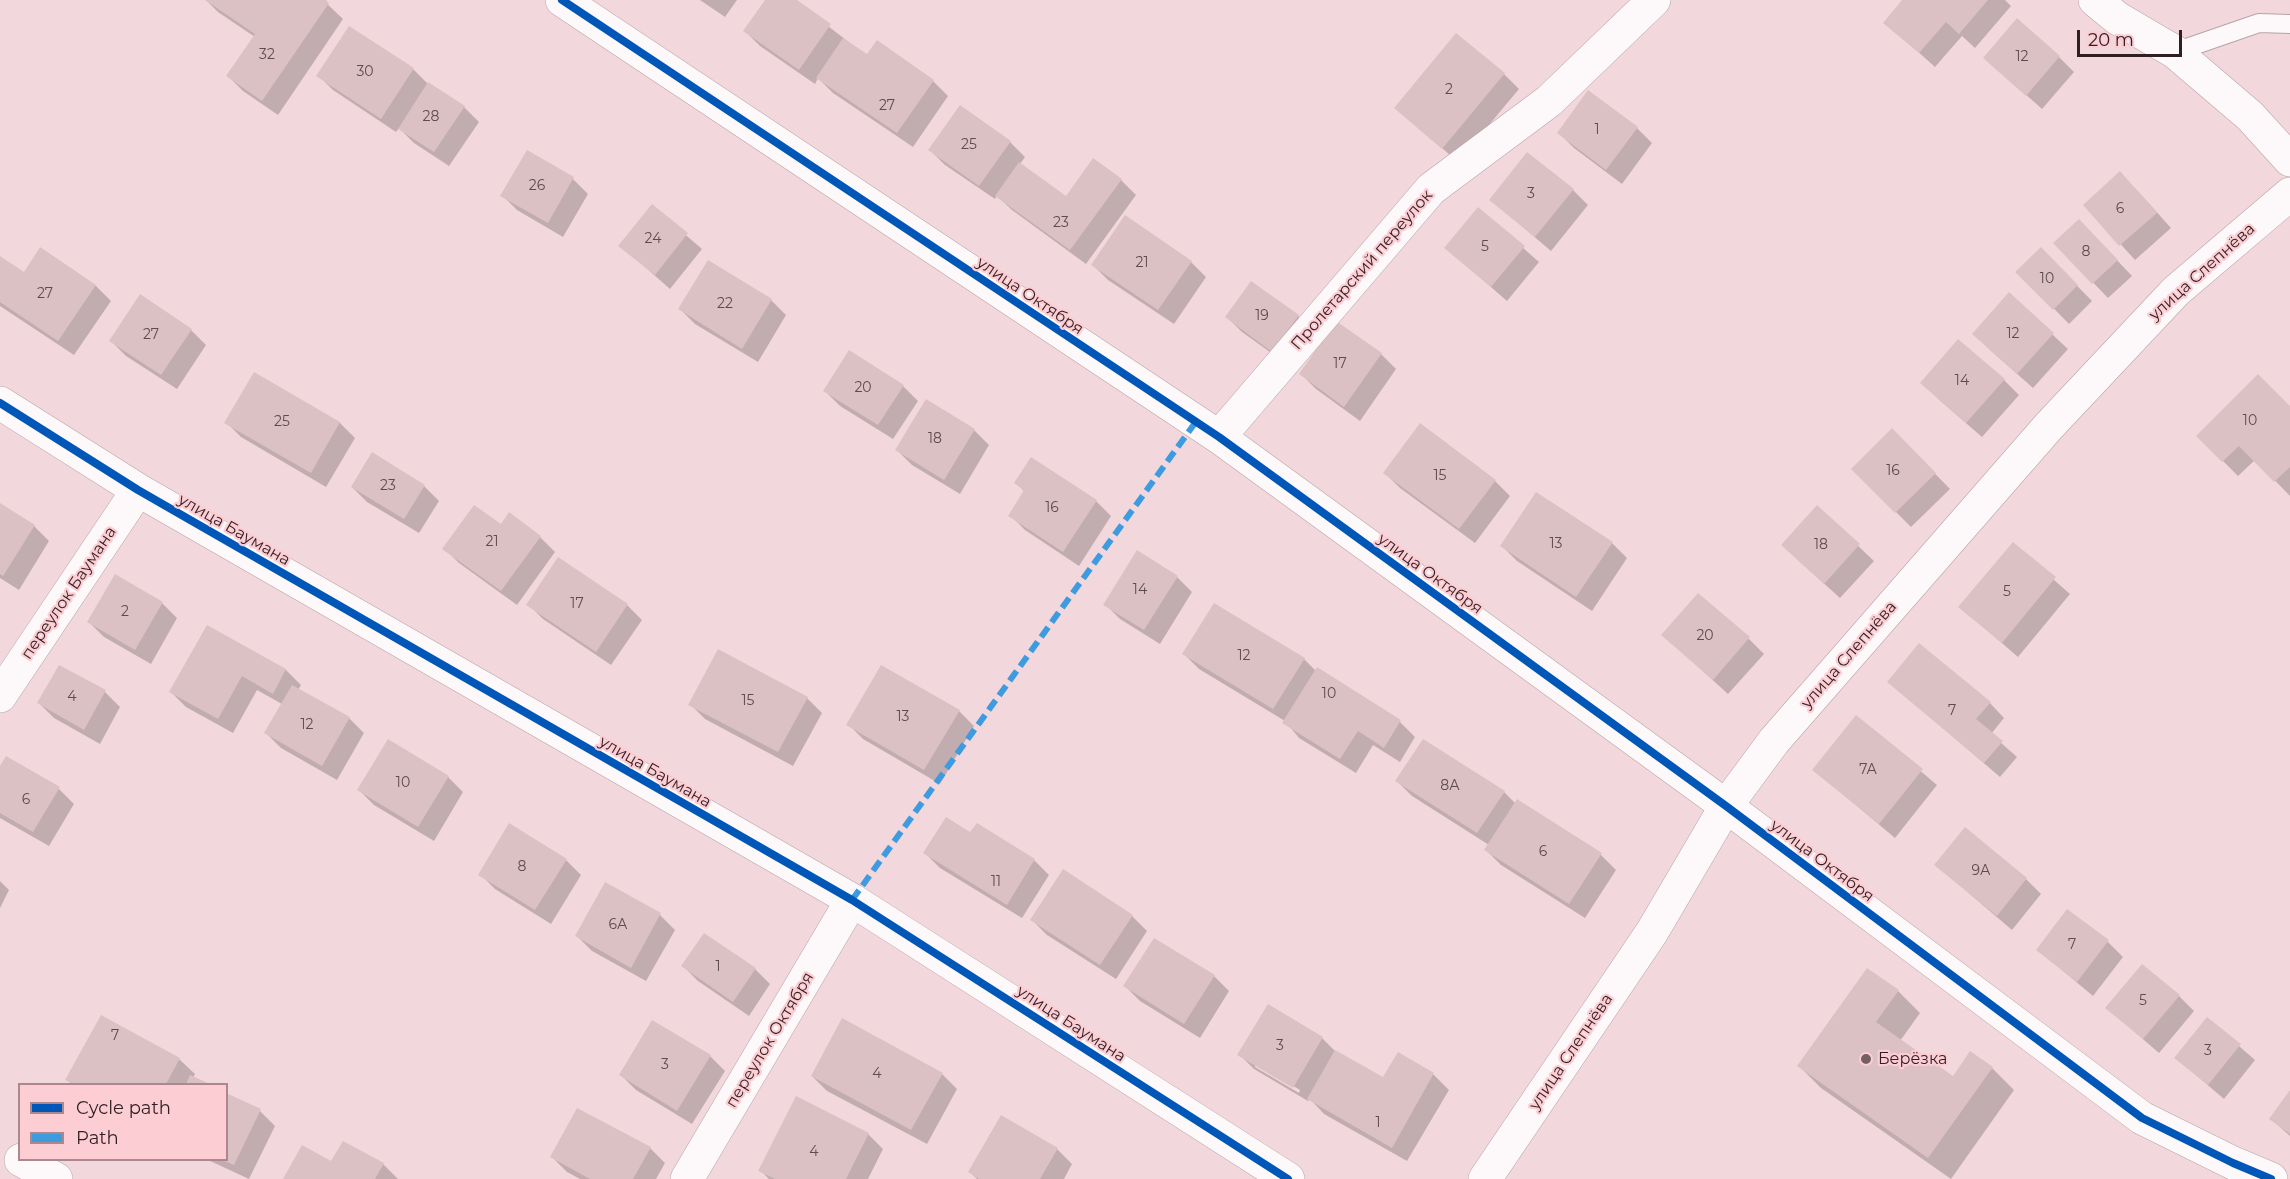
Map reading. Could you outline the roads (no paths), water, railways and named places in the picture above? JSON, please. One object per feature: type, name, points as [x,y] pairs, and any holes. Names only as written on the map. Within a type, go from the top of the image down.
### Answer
[{"type":"street","name":"улица Октября","points":[[562,0],[1219,437],[1726,806],[2142,1118],[2271,1179]]},
{"type":"street","name":"Пролетарский переулок","points":[[1219,437],[1431,189],[1549,101],[1654,0]]},
{"type":"street","points":[[2095,0],[2117,18],[2175,52],[2250,116],[2290,160]]},
{"type":"street","name":"улица Слепнёва","points":[[1485,1179],[1652,932],[1726,806],[1774,741],[2049,426],[2176,291],[2290,194]]},
{"type":"street","name":"улица Баумана","points":[[0,402],[138,490],[852,900],[1288,1179]]},
{"type":"street","name":"переулок Баумана","points":[[0,696],[138,490]]},
{"type":"street","name":"переулок Октября","points":[[687,1179],[852,900]]},
{"type":"street","points":[[0,1147],[18,1158]]},
{"type":"street","points":[[24,1161],[56,1179]]},
{"type":"lane","points":[[2175,52],[2259,23],[2290,24]]},
{"type":"place","name":"Берёзка","points":[[1866,1059]]}]
